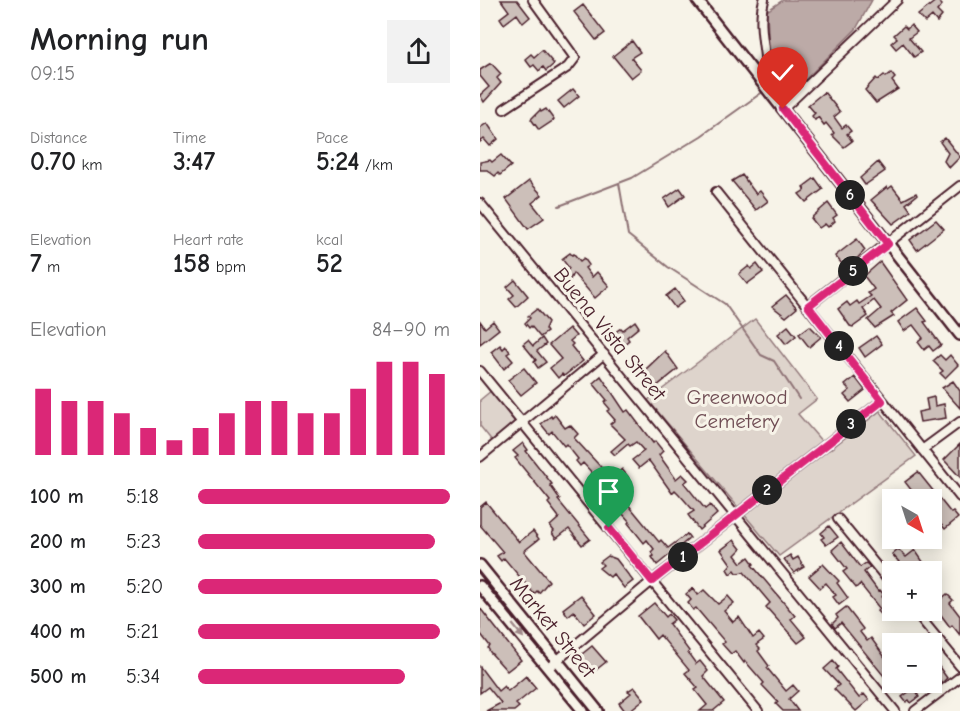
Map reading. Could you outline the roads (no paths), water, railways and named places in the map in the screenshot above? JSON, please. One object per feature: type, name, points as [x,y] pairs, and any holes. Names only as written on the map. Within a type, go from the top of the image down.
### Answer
[{"type":"street","points":[[504,109],[574,61],[575,54],[533,0]]},
{"type":"street","points":[[697,0],[960,335]]},
{"type":"street","points":[[757,76],[764,70],[766,63],[763,49],[764,0]]},
{"type":"street","points":[[783,109],[897,0]]},
{"type":"street","points":[[808,306],[960,186]]},
{"type":"street","points":[[716,192],[960,497]]},
{"type":"street","name":"Buena Vista Street","points":[[480,203],[895,711]]},
{"type":"street","points":[[480,457],[604,354]]},
{"type":"street","points":[[480,371],[758,711]]},
{"type":"street","points":[[548,668],[652,581],[882,401]]},
{"type":"street","points":[[922,450],[960,422]]},
{"type":"street","points":[[838,519],[882,573]]},
{"type":"street","name":"Market Street","points":[[480,565],[598,711]]},
{"type":"street","name":"Market Street","points":[[480,586],[584,711]]},
{"type":"street","points":[[923,621],[960,666]]},
{"type":"street","points":[[915,711],[960,677]]},
{"type":"waterway","points":[[769,87],[789,73]]},
{"type":"waterway","points":[[559,206],[632,178],[701,136],[764,91]]},
{"type":"waterway","points":[[619,183],[628,235],[668,267],[725,304],[761,355],[774,361],[799,399]]},
{"type":"park label","name":"Greenwood Cemetery","points":[[737,409]]}]
